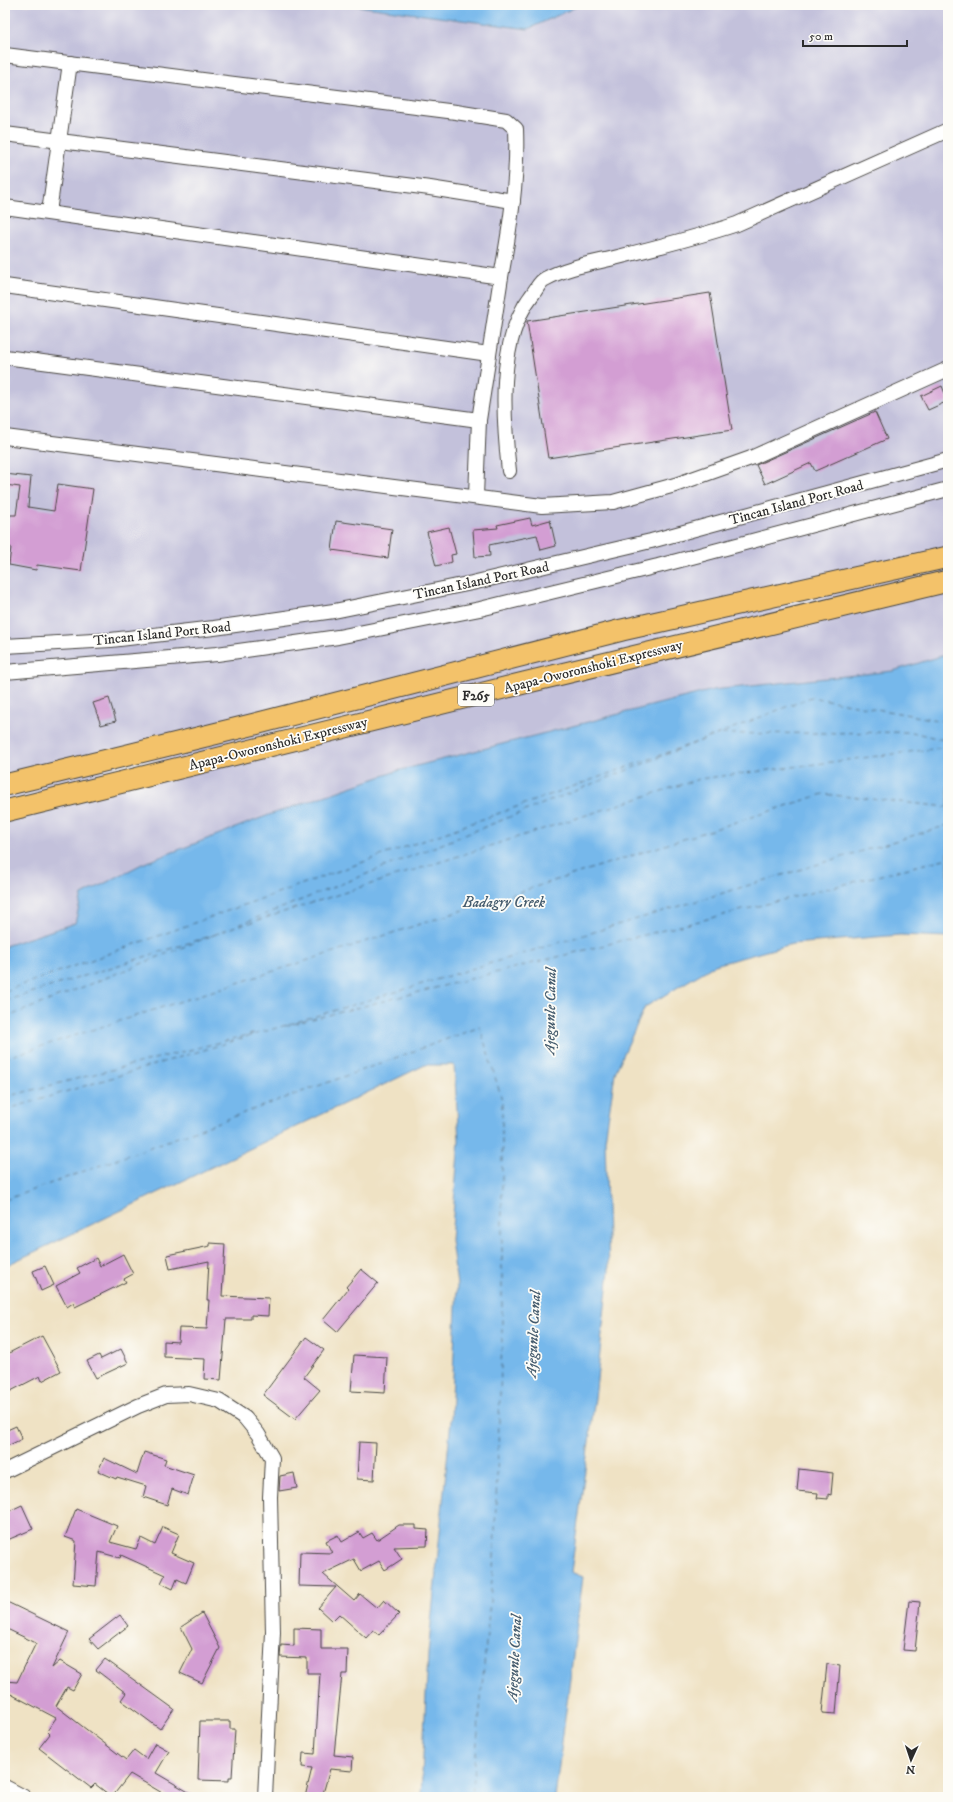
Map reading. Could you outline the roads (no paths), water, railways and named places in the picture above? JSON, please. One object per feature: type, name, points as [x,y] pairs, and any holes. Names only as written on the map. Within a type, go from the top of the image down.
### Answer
[{"type":"highway","name":"Apapa-Oworonshoki Expressway","points":[[5,785],[263,722],[622,630],[948,557]]},
{"type":"highway","name":"Apapa-Oworonshoki Expressway","points":[[5,811],[524,683],[948,581]]},
{"type":"street","points":[[5,55],[456,112],[506,120],[516,128],[513,201],[479,420],[476,496]]},
{"type":"street","points":[[49,212],[70,63]]},
{"type":"street","points":[[509,471],[503,408],[509,356],[515,322],[526,303],[544,279],[569,269],[696,237],[738,224],[948,130]]},
{"type":"street","points":[[5,134],[430,188],[513,201]]},
{"type":"street","points":[[5,207],[501,276]]},
{"type":"street","points":[[5,286],[489,354]]},
{"type":"street","points":[[5,356],[479,420]]},
{"type":"street","points":[[5,438],[347,482],[476,496],[542,506],[613,502],[675,485],[751,458],[948,369]]},
{"type":"street","name":"Tincan Island Port Road","points":[[5,646],[111,640],[214,628],[334,611],[472,584],[651,541],[948,460]]},
{"type":"street","name":"Tincan Island Port Road","points":[[5,672],[217,654],[353,634],[480,609],[658,566],[948,489]]},
{"type":"street","points":[[5,1471],[138,1406],[166,1395],[189,1394],[219,1401],[245,1418],[258,1434],[272,1458],[270,1497],[273,1632],[265,1797]]},
{"type":"street","points":[[5,1787],[24,1797]]},
{"type":"water","points":[[350,5],[580,5],[528,29]]},
{"type":"water","name":"Badagry Creek","points":[[948,654],[948,937],[900,935],[792,944],[715,965],[645,1007],[615,1073],[605,1140],[609,1270],[595,1398],[571,1572],[583,1577],[555,1797],[421,1797],[428,1654],[451,1420],[457,1285],[451,1240],[459,1140],[454,1065],[425,1065],[5,1266],[5,946],[75,923],[82,895],[142,864],[269,815],[397,771],[713,690],[893,671]]},
{"type":"water label","name":"Ajegunle Canal","points":[[550,1011]]},
{"type":"water label","name":"Ajegunle Canal","points":[[533,1334]]},
{"type":"water label","name":"Ajegunle Canal","points":[[514,1658]]}]
